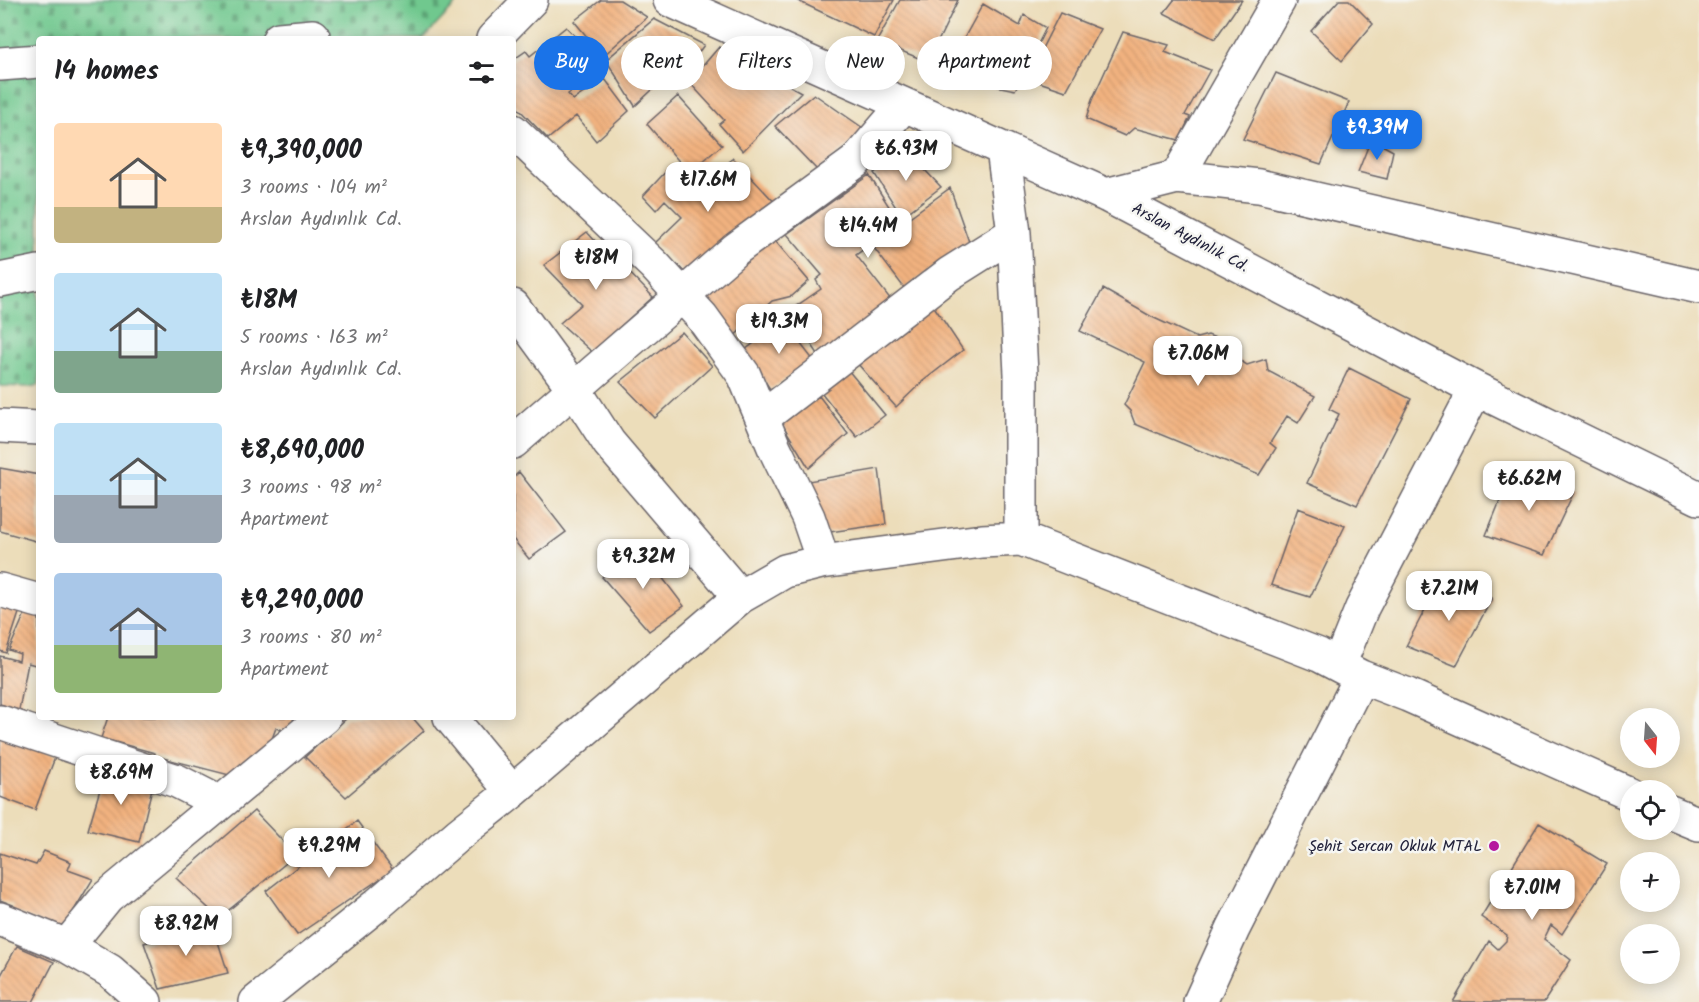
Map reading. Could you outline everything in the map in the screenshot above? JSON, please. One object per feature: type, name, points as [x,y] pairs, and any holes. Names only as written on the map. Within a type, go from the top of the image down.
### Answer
[{"type":"street","points":[[496,36],[531,0]]},
{"type":"street","name":"Arslan Aydınlık Cd.","points":[[670,0],[1106,195],[1476,389],[1699,498]]},
{"type":"street","points":[[1177,177],[1279,0]]},
{"type":"street","points":[[0,64],[36,61]]},
{"type":"street","points":[[516,439],[736,249],[855,162],[904,105]]},
{"type":"street","points":[[516,134],[654,265],[702,316],[744,375],[808,517],[821,562]]},
{"type":"street","points":[[1003,149],[1014,233],[1021,374],[1021,539]]},
{"type":"street","points":[[1106,195],[1177,177],[1259,186],[1699,287]]},
{"type":"street","points":[[762,418],[949,274],[1014,233]]},
{"type":"street","points":[[0,280],[36,273]]},
{"type":"street","points":[[516,310],[574,389],[609,443],[740,597]]},
{"type":"street","points":[[1200,1002],[1350,671],[1362,608],[1476,389]]},
{"type":"street","points":[[0,426],[36,428]]},
{"type":"street","points":[[256,1002],[512,792],[740,597],[785,571],[821,562],[982,541],[1021,539],[1319,655],[1350,671],[1620,790]]},
{"type":"street","points":[[0,590],[36,600]]},
{"type":"street","points":[[67,946],[107,897],[320,720]]},
{"type":"street","points":[[452,720],[512,792]]},
{"type":"street","points":[[0,722],[177,781],[220,803]]},
{"type":"street","points":[[1680,816],[1699,824]]},
{"type":"street","points":[[0,919],[67,946],[110,971],[145,1002]]},
{"type":"green space","points":[[0,0],[460,0],[426,36],[36,36],[36,386],[0,386]]},
{"type":"building","points":[[601,0],[620,0],[647,17],[626,36],[621,36],[621,40],[609,51],[609,36],[586,36],[574,21]]},
{"type":"building","points":[[796,0],[894,0],[875,36]]},
{"type":"building","points":[[900,0],[958,0],[941,36],[917,36],[917,57],[905,53],[905,36],[880,36]]},
{"type":"building","points":[[1174,0],[1242,0],[1215,39],[1164,13]]},
{"type":"building","points":[[1339,0],[1349,0],[1373,24],[1342,61],[1311,31]]},
{"type":"building","points":[[983,4],[1020,26],[1024,15],[1046,28],[1042,36],[965,36]]},
{"type":"building","points":[[1060,13],[1100,29],[1066,91],[1052,86],[1052,36],[1048,36]]},
{"type":"building","points":[[654,19],[687,36],[634,36]]},
{"type":"building","points":[[566,27],[575,36],[555,36]]},
{"type":"building","points":[[1123,32],[1169,45],[1165,52],[1210,70],[1185,115],[1190,117],[1179,140],[1134,128],[1125,136],[1086,119],[1092,100]]},
{"type":"building","points":[[621,47],[621,84],[609,65],[609,57]]},
{"type":"building","points":[[716,50],[716,90],[797,90],[801,92],[743,151],[719,124],[724,120],[696,90],[704,90],[704,64]]},
{"type":"building","points":[[526,51],[530,56],[534,53],[534,90],[573,90],[568,94],[573,100],[588,90],[609,90],[609,84],[629,111],[596,141],[576,116],[548,139],[516,106],[516,58]]},
{"type":"building","points":[[1276,73],[1349,102],[1321,164],[1243,139]]},
{"type":"building","points":[[625,90],[652,90],[635,106]]},
{"type":"building","points":[[814,94],[866,130],[818,171],[775,126]]},
{"type":"building","points":[[678,96],[722,145],[689,173],[647,124]]},
{"type":"building","points":[[1371,139],[1393,151],[1387,179],[1358,172]]},
{"type":"building","points":[[905,149],[941,187],[902,217],[874,173]]},
{"type":"building","points":[[733,158],[779,207],[685,273],[655,243],[682,217],[665,200],[656,210],[643,196],[671,166],[697,195]]},
{"type":"building","points":[[869,175],[900,224],[950,188],[969,242],[905,289],[871,244],[856,255],[895,305],[822,360],[789,311],[821,289],[816,280],[822,275],[787,234]]},
{"type":"building","points":[[587,232],[622,271],[625,268],[653,297],[592,352],[560,323],[582,304],[544,265]]},
{"type":"building","points":[[771,236],[809,281],[792,296],[772,301],[731,339],[701,296]]},
{"type":"building","points":[[1103,289],[1152,317],[1197,338],[1208,335],[1221,340],[1221,349],[1247,365],[1266,359],[1268,371],[1315,396],[1298,423],[1287,416],[1270,443],[1276,448],[1259,475],[1135,424],[1130,411],[1124,405],[1145,362],[1080,331]]},
{"type":"building","points":[[933,305],[963,350],[923,381],[896,407],[857,363]]},
{"type":"building","points":[[783,321],[814,361],[770,389],[745,350]]},
{"type":"building","points":[[682,332],[712,366],[655,418],[620,382]]},
{"type":"building","points":[[1349,368],[1411,399],[1357,505],[1307,483],[1339,414],[1329,409]]},
{"type":"building","points":[[848,370],[885,415],[857,437],[821,392]]},
{"type":"building","points":[[819,396],[848,434],[809,468],[779,419]]},
{"type":"building","points":[[1514,467],[1574,492],[1544,555],[1486,535]]},
{"type":"building","points":[[0,468],[36,474],[36,541],[0,531]]},
{"type":"building","points":[[879,469],[886,524],[823,533],[808,481]]},
{"type":"building","points":[[519,472],[566,532],[529,559],[516,543],[516,475]]},
{"type":"building","points":[[1298,508],[1345,526],[1310,597],[1271,585]]},
{"type":"building","points":[[639,547],[684,606],[649,631],[602,577]]},
{"type":"building","points":[[1442,577],[1492,598],[1456,666],[1406,646]]},
{"type":"building","points":[[0,602],[20,610],[6,653],[0,651]]},
{"type":"building","points":[[27,609],[36,612],[36,665],[28,663],[19,710],[0,704],[0,656],[19,661],[20,654],[9,650]]},
{"type":"building","points":[[107,720],[293,720],[290,732],[276,728],[264,760],[248,758],[237,777],[155,756],[155,753],[101,738]]},
{"type":"building","points":[[345,720],[415,720],[424,731],[346,797],[305,757]]},
{"type":"building","points":[[0,735],[56,755],[35,810],[0,797]]},
{"type":"building","points":[[106,769],[153,784],[139,842],[88,830]]},
{"type":"building","points":[[254,811],[296,855],[219,918],[176,878]]},
{"type":"building","points":[[357,821],[393,870],[297,935],[266,891]]},
{"type":"building","points":[[1539,823],[1607,864],[1562,934],[1551,925],[1544,939],[1571,960],[1544,1002],[1453,1002],[1489,941],[1498,949],[1506,941],[1507,935],[1481,917]]},
{"type":"building","points":[[44,851],[71,862],[68,870],[93,879],[62,930],[11,910],[13,905],[0,900],[0,853],[36,865]]},
{"type":"building","points":[[212,923],[228,973],[160,989],[144,943]]},
{"type":"building","points":[[17,946],[54,962],[33,1002],[0,1002],[0,977]]},
{"type":"place","name":"Şehit Sercan Okluk MTAL","points":[[1494,846]]}]
